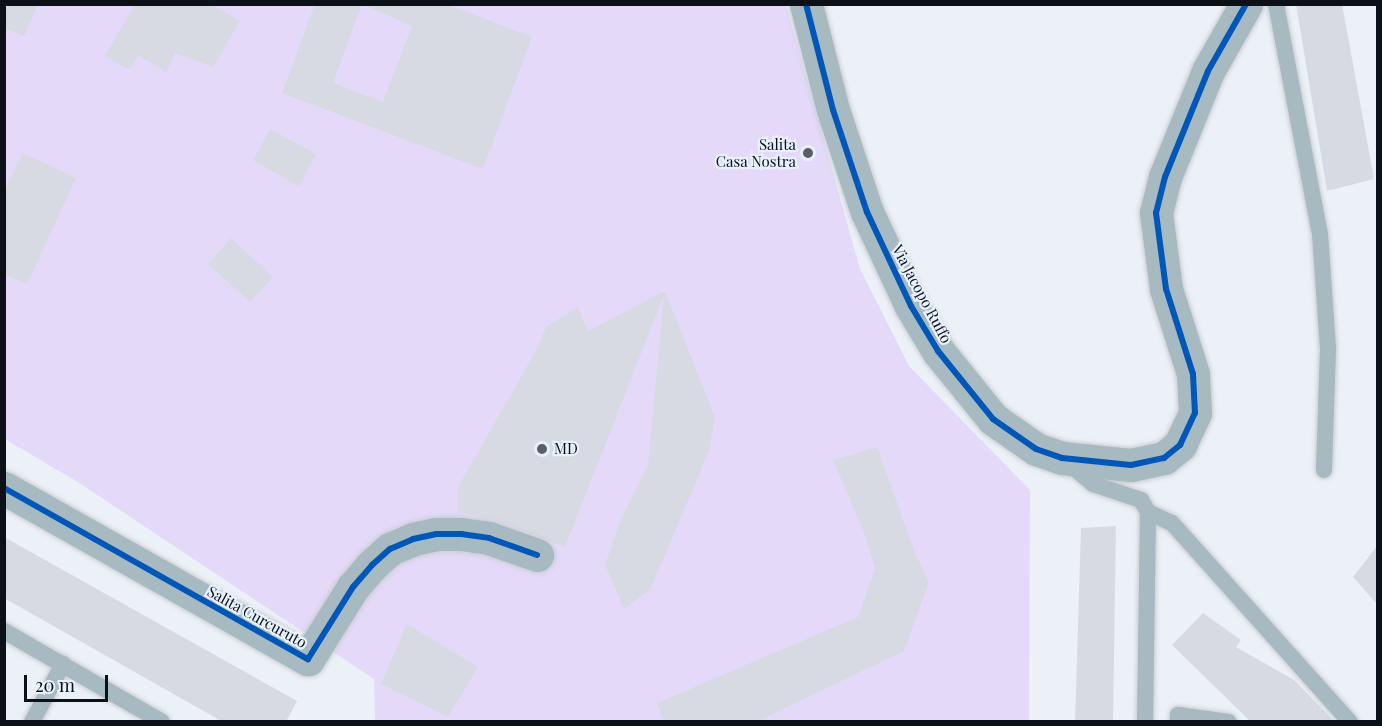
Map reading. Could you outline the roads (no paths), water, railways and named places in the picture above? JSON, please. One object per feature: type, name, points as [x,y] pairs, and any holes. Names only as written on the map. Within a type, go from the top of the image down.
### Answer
[{"type":"street","name":"Via Jacopo Ruffo","points":[[806,4],[849,165],[867,212],[911,306],[938,351],[993,419],[1036,449],[1062,458],[1092,463],[1131,465],[1164,458],[1180,445],[1195,412],[1193,374],[1166,289],[1155,213],[1165,177],[1208,71],[1246,4]]},
{"type":"street","name":"Salita Curcuruto","points":[[4,488],[308,659],[353,587],[390,549],[413,539],[436,534],[461,534],[489,538],[537,555]]},
{"type":"lane","points":[[1276,4],[1320,234],[1328,349],[1324,470]]},
{"type":"lane","points":[[1062,458],[1093,484],[1142,500],[1148,512],[1145,722]]},
{"type":"lane","points":[[1148,512],[1172,523],[1350,722]]},
{"type":"lane","points":[[4,631],[162,722]]},
{"type":"lane","points":[[32,722],[63,664]]},
{"type":"lane","points":[[1178,722],[1178,715],[1229,722]]},
{"type":"place","name":"Salita Casa Nostra","points":[[808,153]]},
{"type":"place","name":"MD","points":[[542,449]]}]
